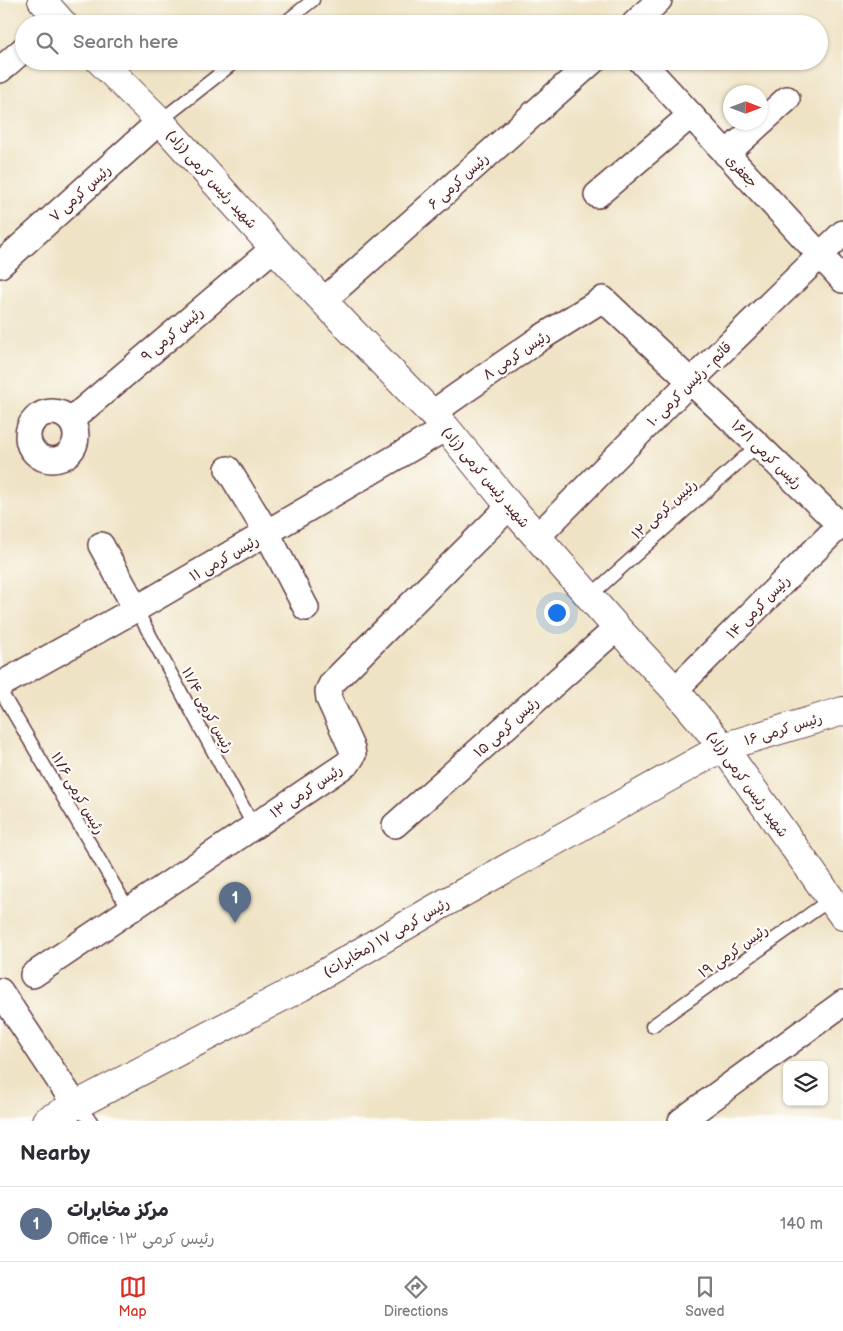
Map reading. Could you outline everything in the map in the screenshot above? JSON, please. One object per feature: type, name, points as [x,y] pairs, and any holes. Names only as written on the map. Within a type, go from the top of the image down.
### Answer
[{"type":"main road","name":"شهید رئیس کرمی (زاد)","points":[[109,70],[160,121],[323,302],[439,421],[510,506],[617,628],[676,690],[723,747],[837,908]]},
{"type":"main road","name":"رئیس کرمی ۱۶","points":[[723,747],[843,711]]},
{"type":"main road","name":"رئیس کرمی ۱۷ (مخابرات)","points":[[46,1121],[83,1113],[434,909],[723,747]]},
{"type":"street","points":[[643,15],[659,0]]},
{"type":"street","points":[[0,70],[15,57]]},
{"type":"street","name":"رئیس کرمی ۶","points":[[323,302],[583,70]]},
{"type":"street","name":"جعفری","points":[[649,70],[843,280]]},
{"type":"street","points":[[726,154],[787,99]]},
{"type":"street","points":[[597,195],[690,115]]},
{"type":"street","name":"رئیس کرمی ۷","points":[[0,265],[160,121]]},
{"type":"street","name":"قائم - رئیس کرمی ۱۰","points":[[537,537],[690,382],[843,233]]},
{"type":"street","name":"رئیس کرمی ۹","points":[[71,420],[274,248]]},
{"type":"street","name":"رئیس کرمی ۱۶/۱","points":[[603,299],[842,526]]},
{"type":"street","name":"رئیس کرمی ۸","points":[[439,421],[542,337],[603,299]]},
{"type":"street","name":"رئیس کرمی ۱۱","points":[[0,685],[267,533],[439,421]]},
{"type":"street","points":[[228,469],[267,533],[306,608]]},
{"type":"street","name":"رئیس کرمی ۱۳","points":[[33,975],[348,763],[353,755],[352,748],[329,699],[328,691],[332,683],[510,506]]},
{"type":"street","name":"رئیس کرمی ۱۴","points":[[676,690],[842,526]]},
{"type":"street","points":[[101,545],[136,609]]},
{"type":"street","name":"رئیس کرمی ۱۵","points":[[395,826],[617,628]]},
{"type":"street","points":[[0,991],[83,1113]]},
{"type":"street","points":[[681,1121],[843,1003]]},
{"type":"lane","points":[[294,15],[313,0]]},
{"type":"lane","points":[[160,121],[225,70]]},
{"type":"lane","name":"رئیس کرمی ۱۲","points":[[590,596],[758,445]]},
{"type":"lane","name":"رئیس کرمی ۱۱/۴","points":[[136,609],[253,826]]},
{"type":"lane","name":"رئیس کرمی ۱۱/۶","points":[[0,690],[129,910]]},
{"type":"lane","name":"رئیس کرمی ۱۹","points":[[652,1026],[837,908]]},
{"type":"place","name":"مرکز مخابرات","points":[[235,923]]}]
